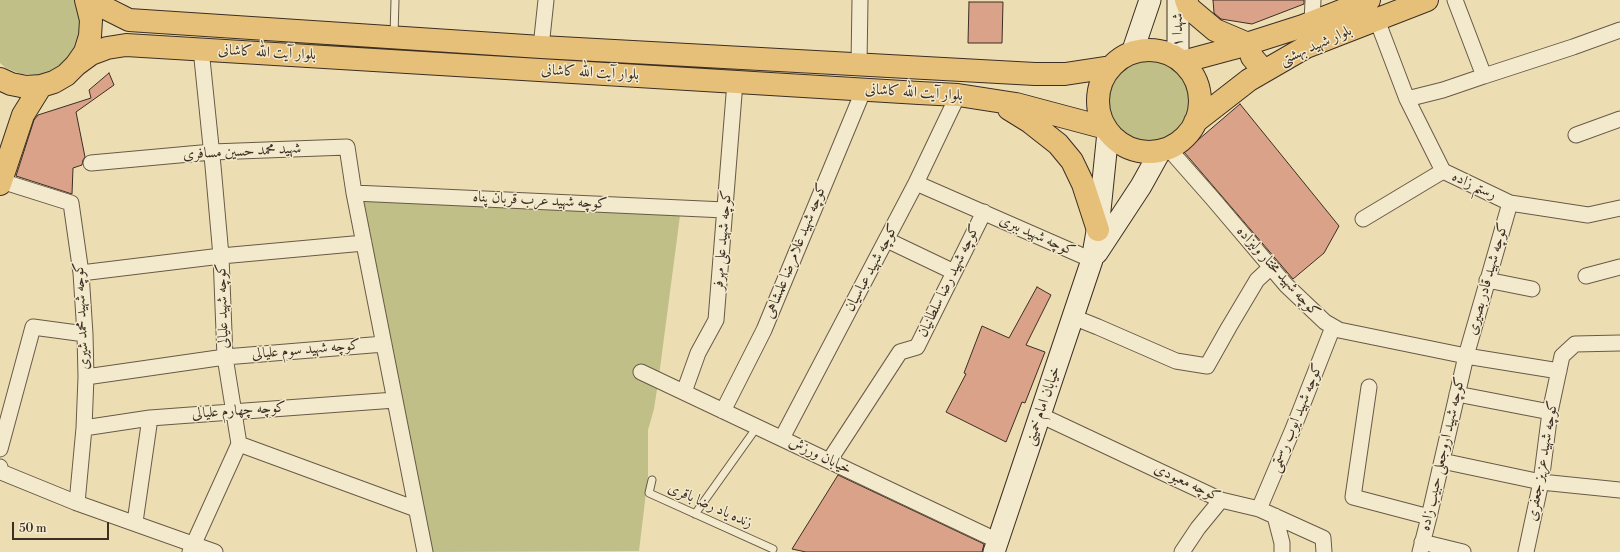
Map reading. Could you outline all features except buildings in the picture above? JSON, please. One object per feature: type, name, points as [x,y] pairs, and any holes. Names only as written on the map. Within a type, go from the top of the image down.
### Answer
[{"type":"main road","points":[[0,79],[11,84],[26,87],[41,86],[54,82],[66,75],[76,65],[85,52],[90,36],[91,20],[86,0]]},
{"type":"main road","name":"بلوار آیت الله کاشانی","points":[[94,0],[101,6],[129,20],[541,48],[1035,74],[1065,74],[1111,67]]},
{"type":"main road","name":"شهدا ۱","points":[[1132,53],[1150,0]]},
{"type":"main road","points":[[1154,0],[1162,9],[1171,11],[1181,3],[1190,8],[1215,30],[1248,44],[1252,57],[1264,71]]},
{"type":"main road","name":"بلوار شهید بهشتی","points":[[1180,61],[1248,44],[1312,22],[1427,0]]},
{"type":"main road","name":"شهدا ۱","points":[[1180,61],[1181,3]]},
{"type":"main road","name":"بلوار شهید بهشتی","points":[[1195,122],[1248,80],[1373,10]]},
{"type":"main road","points":[[173,47],[171,37],[180,27],[191,24]]},
{"type":"main road","name":"بلوار آیت الله کاشانی","points":[[76,65],[91,54],[108,48],[126,45],[864,89],[958,95],[1016,104],[1107,130]]},
{"type":"main road","points":[[1144,50],[1156,50],[1168,54],[1180,61],[1191,72],[1197,83],[1200,96],[1199,109],[1195,122],[1184,138],[1164,150],[1150,152],[1138,151],[1117,141],[1107,130],[1100,116],[1098,97],[1103,78],[1111,67],[1132,53],[1144,50]]},
{"type":"main road","points":[[919,93],[922,68]]},
{"type":"main road","points":[[0,183],[4,155],[23,114],[41,86]]},
{"type":"main road","points":[[996,101],[1030,122],[1058,144],[1072,161],[1083,184],[1098,230]]},
{"type":"main road","points":[[1092,260],[1098,230],[1107,130]]},
{"type":"main road","points":[[1092,260],[1164,150]]},
{"type":"main road","name":"خیابان امام خمینی","points":[[996,546],[1092,260]]},
{"type":"street","points":[[541,48],[546,0]]},
{"type":"street","points":[[859,64],[860,0]]},
{"type":"street","points":[[1312,22],[1313,0]]},
{"type":"street","points":[[1455,0],[1484,76]]},
{"type":"street","name":"رستم زاده","points":[[1373,10],[1407,99],[1443,171],[1510,203],[1588,215],[1620,208]]},
{"type":"street","points":[[1407,99],[1443,90],[1620,30]]},
{"type":"street","name":"کوچه شهید علیالی","points":[[201,49],[221,256],[224,357],[239,444]]},
{"type":"street","name":"کوچه شهید علی مهرفر","points":[[684,392],[698,353],[716,320],[735,82]]},
{"type":"street","name":"کوچه شهید غلامرضا علمشاهی","points":[[723,411],[764,330],[864,89]]},
{"type":"street","name":"کوچه شهید عباسیان","points":[[782,438],[887,240],[958,95]]},
{"type":"street","points":[[1576,135],[1620,118]]},
{"type":"street","name":"شهید محمد حسین مسافری","points":[[91,163],[212,152],[347,148],[354,193]]},
{"type":"street","name":"کوچه شهید مختار ولیزاده","points":[[1164,150],[1213,199],[1292,290],[1325,322],[1339,330],[1466,356],[1559,371]]},
{"type":"street","points":[[1363,220],[1443,171]]},
{"type":"street","name":"کوچه شهید محمد شیری","points":[[0,183],[71,203],[81,273],[86,377],[84,428],[77,503]]},
{"type":"street","name":"کوچه شهید ببری","points":[[916,183],[1092,260]]},
{"type":"street","points":[[354,193],[425,552]]},
{"type":"street","name":"کوچه شهید عرب قربان پناه","points":[[354,193],[725,210]]},
{"type":"street","name":"کوچه شهید قادر بصیری","points":[[1466,356],[1510,203]]},
{"type":"street","name":"کوچه شهید رضا سلطانیان","points":[[829,461],[900,352],[917,347],[984,212]]},
{"type":"street","points":[[887,240],[954,272]]},
{"type":"street","points":[[81,273],[221,256],[364,243]]},
{"type":"street","points":[[1073,318],[1098,327],[1176,361],[1207,366],[1257,280],[1271,267]]},
{"type":"street","points":[[1586,276],[1620,267]]},
{"type":"street","points":[[1487,280],[1532,289]]},
{"type":"street","name":"کوچه شهید ایوب رستمی","points":[[1259,509],[1293,429],[1333,326]]},
{"type":"street","points":[[0,449],[33,327],[85,334]]},
{"type":"street","name":"کوچه شهید عزیز جعفری","points":[[1526,552],[1541,482],[1550,412],[1562,356],[1575,344],[1620,343]]},
{"type":"street","name":"کوچه شهید سوم علیالی","points":[[86,377],[224,357],[384,344]]},
{"type":"street","name":"کوچه شهید اروجعلی حبیب زاده","points":[[1421,547],[1466,356]]},
{"type":"street","name":"خیابان ورزش","points":[[641,372],[829,461],[996,546]]},
{"type":"street","points":[[1369,387],[1353,497],[1429,517]]},
{"type":"street","points":[[1457,394],[1550,412]]},
{"type":"street","name":"کوچه چهارم علیالی","points":[[84,428],[150,418],[395,400]]},
{"type":"street","name":"کوچه معبودی","points":[[1040,415],[1221,500],[1259,509],[1323,538],[1324,552]]},
{"type":"street","points":[[135,522],[150,418]]},
{"type":"street","points":[[192,548],[239,444],[416,509]]},
{"type":"street","points":[[1442,461],[1541,482],[1620,490]]},
{"type":"street","points":[[0,467],[1,472],[77,503],[135,522],[192,548],[215,552]]},
{"type":"street","points":[[1182,552],[1198,528],[1221,500]]},
{"type":"street","points":[[1276,516],[1282,543],[1282,552]]},
{"type":"street","points":[[1421,547],[1463,552]]},
{"type":"lane","points":[[394,38],[395,0]]},
{"type":"lane","points":[[695,514],[757,427]]},
{"type":"lane","name":"زنده یاد رضا باقری","points":[[652,480],[649,493],[773,549]]},
{"type":"green space","points":[[0,0],[77,0],[82,14],[77,48],[67,61],[54,70],[38,75],[21,74],[6,68],[0,63]]},
{"type":"green space","points":[[1149,60],[1165,63],[1179,72],[1188,86],[1191,102],[1188,118],[1179,132],[1165,141],[1149,144],[1133,141],[1119,132],[1110,118],[1107,102],[1110,86],[1119,72],[1133,63]]},
{"type":"green space","points":[[360,198],[681,208],[659,376],[654,409],[648,430],[648,476],[639,551],[428,552]]}]
